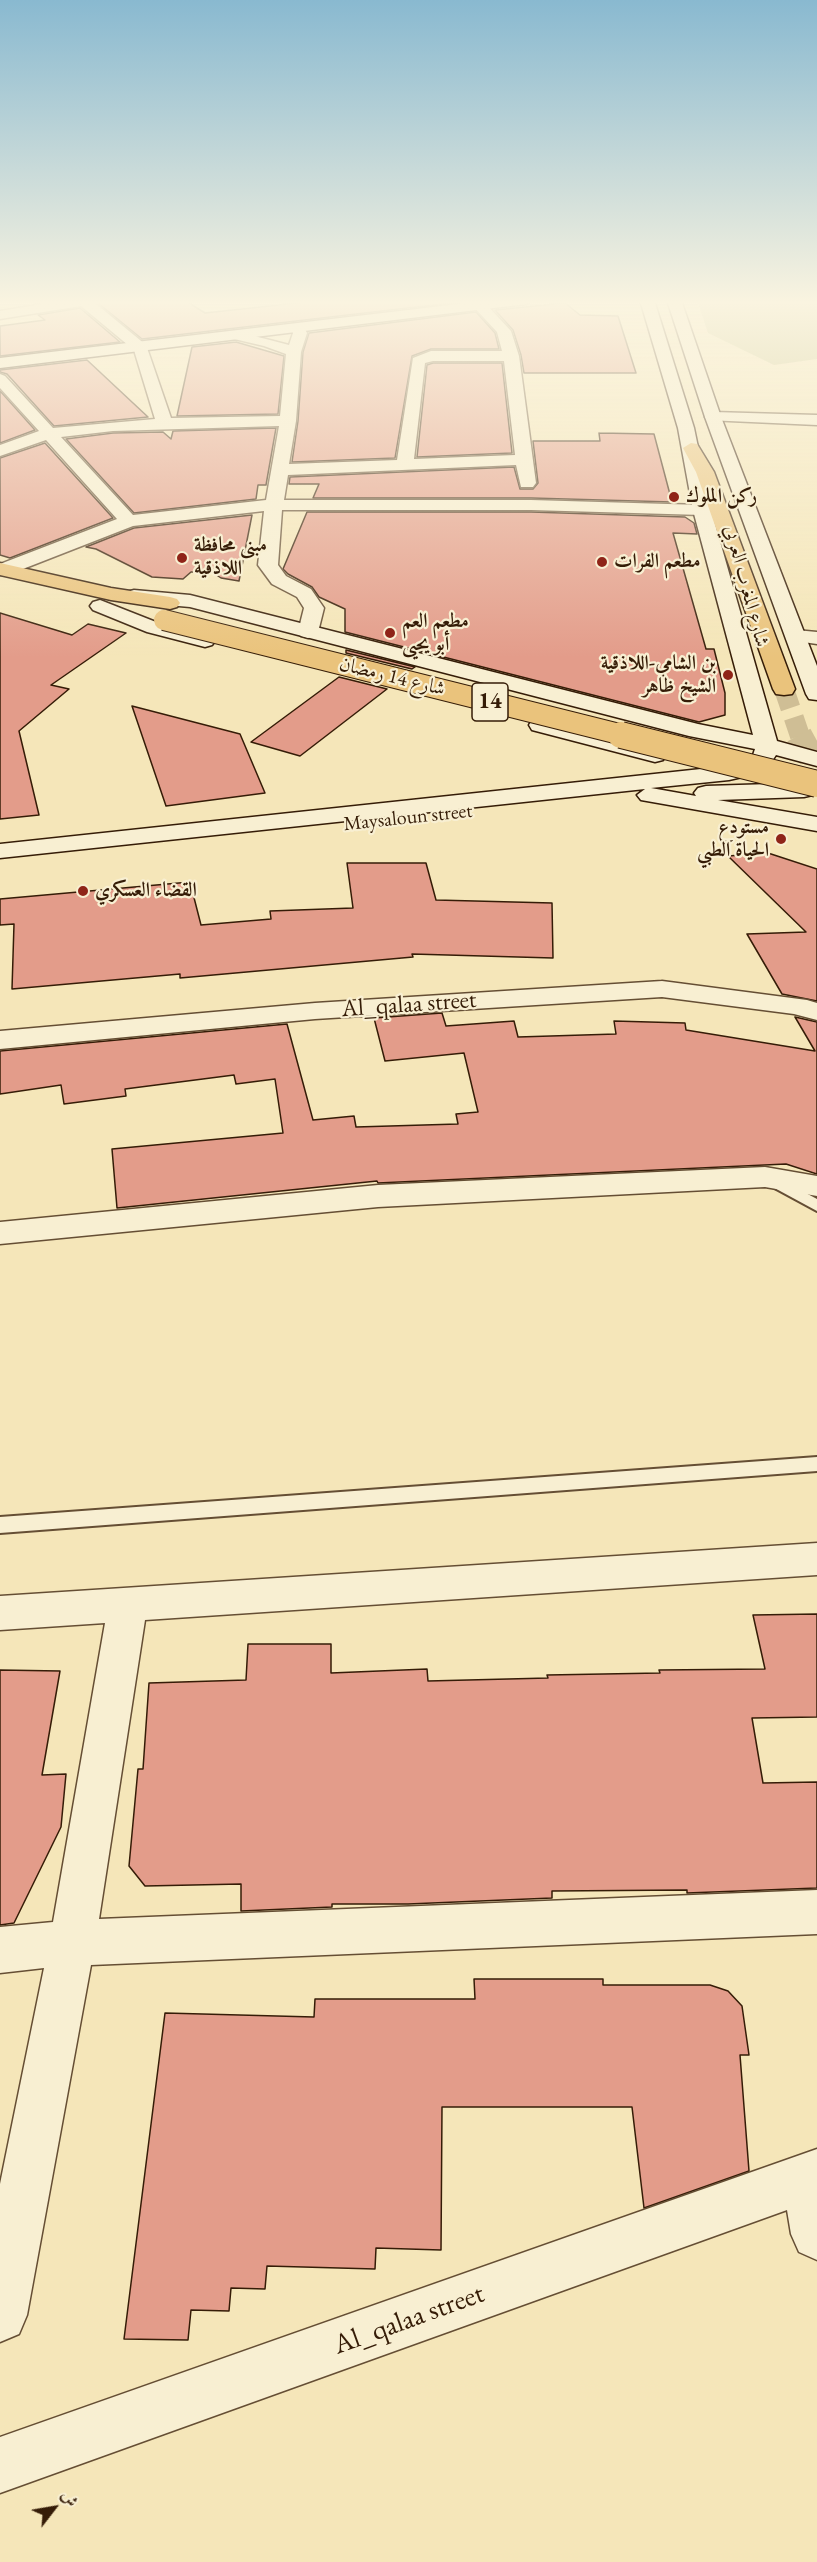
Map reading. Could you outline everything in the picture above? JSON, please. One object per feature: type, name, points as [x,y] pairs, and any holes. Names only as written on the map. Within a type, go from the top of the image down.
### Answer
[{"type":"main road","points":[[691,448],[705,472],[784,689]]},
{"type":"main road","name":"شارع 14 رمضان","points":[[1,574],[817,766]]},
{"type":"main road","name":"شارع 14 رمضان","points":[[167,612],[817,785]]},
{"type":"street","points":[[38,420],[129,521]]},
{"type":"street","points":[[405,466],[411,420]]},
{"type":"street","points":[[518,420],[531,505]]},
{"type":"street","name":"شارع المغرب العربي","points":[[683,420],[691,448],[693,473],[702,510],[767,745]]},
{"type":"street","name":"شارع المغرب العربي","points":[[714,420],[817,694]]},
{"type":"street","points":[[802,420],[817,420]]},
{"type":"street","points":[[0,451],[50,433],[113,426],[164,423],[288,422],[274,506],[268,565],[279,580],[304,593],[314,609],[308,632]]},
{"type":"street","points":[[280,470],[523,460]]},
{"type":"street","points":[[1,574],[129,521],[184,513],[274,506],[531,505],[702,510]]},
{"type":"street","points":[[106,600],[190,601],[697,731],[767,745],[817,759]]},
{"type":"street","points":[[106,600],[154,628],[582,735],[817,807]]},
{"type":"street","points":[[817,638],[799,645],[817,674]]},
{"type":"street","points":[[697,731],[757,711]]},
{"type":"street","points":[[570,788],[589,777],[598,763],[595,748],[582,735]]},
{"type":"street","name":"Maysaloun street","points":[[0,851],[736,771],[754,765],[766,752],[767,745]]},
{"type":"street","name":"Maysaloun street","points":[[0,863],[498,808],[650,795],[804,790],[817,785]]},
{"type":"street","points":[[650,795],[817,824]]},
{"type":"street","name":"Al_qalaa street","points":[[0,1040],[315,1011],[662,989],[797,1006],[817,1012]]},
{"type":"street","points":[[0,1233],[378,1196],[765,1177],[817,1186]]},
{"type":"street","points":[[0,1613],[817,1559]]},
{"type":"street","points":[[0,2315],[72,1943],[128,1606]]},
{"type":"street","points":[[0,1950],[72,1943],[817,1912]]},
{"type":"street","points":[[812,2177],[817,2234]]},
{"type":"street","name":"Al_qalaa street","points":[[0,2465],[812,2177]]},
{"type":"lane","points":[[765,1177],[817,1206]]},
{"type":"lane","points":[[0,1525],[817,1464]]},
{"type":"building","points":[[0,420],[26,420],[35,430],[0,443]]},
{"type":"building","points":[[48,420],[121,420],[54,426]]},
{"type":"building","points":[[401,420],[395,458],[292,462],[298,421]]},
{"type":"building","points":[[421,420],[508,420],[512,453],[417,457]]},
{"type":"building","points":[[276,428],[266,485],[258,485],[256,499],[134,513],[66,439],[113,433],[163,432],[171,439],[173,431]]},
{"type":"building","points":[[599,433],[654,434],[672,502],[531,498],[313,498],[319,484],[289,484],[290,477],[514,467],[520,489],[533,489],[538,483],[533,441],[600,441]]},
{"type":"building","points":[[45,443],[113,518],[10,558],[0,555],[0,458]]},
{"type":"building","points":[[307,512],[531,512],[685,517],[694,523],[697,534],[673,533],[706,649],[714,649],[725,693],[725,715],[699,722],[345,632],[345,609],[319,597],[312,587],[283,569]]},
{"type":"building","points":[[252,515],[239,581],[221,578],[212,572],[191,572],[183,579],[152,577],[96,549],[86,547],[134,528]]},
{"type":"building","points":[[0,613],[72,635],[88,624],[126,633],[51,685],[69,689],[19,731],[39,815],[0,819]]},
{"type":"building","points":[[346,650],[415,667],[412,669],[346,653]]},
{"type":"building","points":[[339,677],[387,689],[300,756],[251,742]]},
{"type":"building","points":[[132,706],[240,734],[265,793],[166,806]]},
{"type":"building","points":[[768,853],[817,869],[817,1001],[782,994],[747,934],[806,932],[728,856]]},
{"type":"building","points":[[347,863],[426,863],[436,900],[552,903],[553,958],[412,954],[413,957],[180,978],[180,974],[12,989],[14,924],[0,925],[0,899],[190,882],[201,925],[271,919],[270,911],[353,908]]},
{"type":"building","points":[[442,1013],[446,1026],[514,1021],[518,1037],[616,1034],[614,1021],[685,1023],[686,1030],[815,1051],[795,1017],[817,1022],[817,1174],[786,1164],[378,1183],[377,1181],[117,1208],[112,1149],[283,1133],[275,1079],[236,1084],[234,1075],[125,1089],[126,1096],[64,1104],[61,1085],[0,1094],[0,1051],[287,1024],[313,1120],[354,1116],[356,1127],[458,1124],[456,1114],[478,1112],[464,1053],[385,1061],[374,1018]]},
{"type":"building","points":[[817,1614],[817,1717],[752,1718],[763,1783],[817,1782],[817,1888],[687,1893],[687,1890],[552,1891],[552,1898],[408,1904],[332,1904],[332,1907],[241,1911],[241,1884],[145,1886],[129,1866],[138,1769],[143,1769],[149,1683],[246,1680],[248,1644],[331,1644],[331,1673],[427,1669],[428,1681],[548,1678],[547,1675],[660,1673],[659,1670],[765,1669],[753,1615]]},
{"type":"building","points":[[0,1670],[60,1671],[42,1775],[66,1774],[61,1827],[14,1923],[0,1925]]},
{"type":"building","points":[[474,1979],[603,1979],[603,1985],[710,1985],[728,1991],[742,2006],[749,2055],[740,2055],[749,2171],[644,2208],[632,2107],[442,2107],[441,2250],[376,2248],[375,2269],[267,2266],[265,2289],[231,2288],[229,2311],[191,2310],[188,2340],[124,2339],[165,2013],[314,2017],[315,1999],[475,1999]]},
{"type":"tunnel","points":[[784,689],[800,736]]},
{"type":"tunnel","points":[[799,735],[817,768]]},
{"type":"place","name":"ركن الملوك","points":[[674,497]]},
{"type":"place","name":"مبنى محافظة اللاذقية","points":[[182,558]]},
{"type":"place","name":"مطعم الفرات","points":[[602,562]]},
{"type":"place","name":"مطعم العم أبو يحيى","points":[[390,633]]},
{"type":"place","name":"بن الشامي-اللاذقية الشيخ ظاهر","points":[[728,675]]},
{"type":"place","name":"مستودع الحياة الطبي","points":[[781,839]]},
{"type":"place","name":"القضاء العسكري","points":[[83,891]]}]
